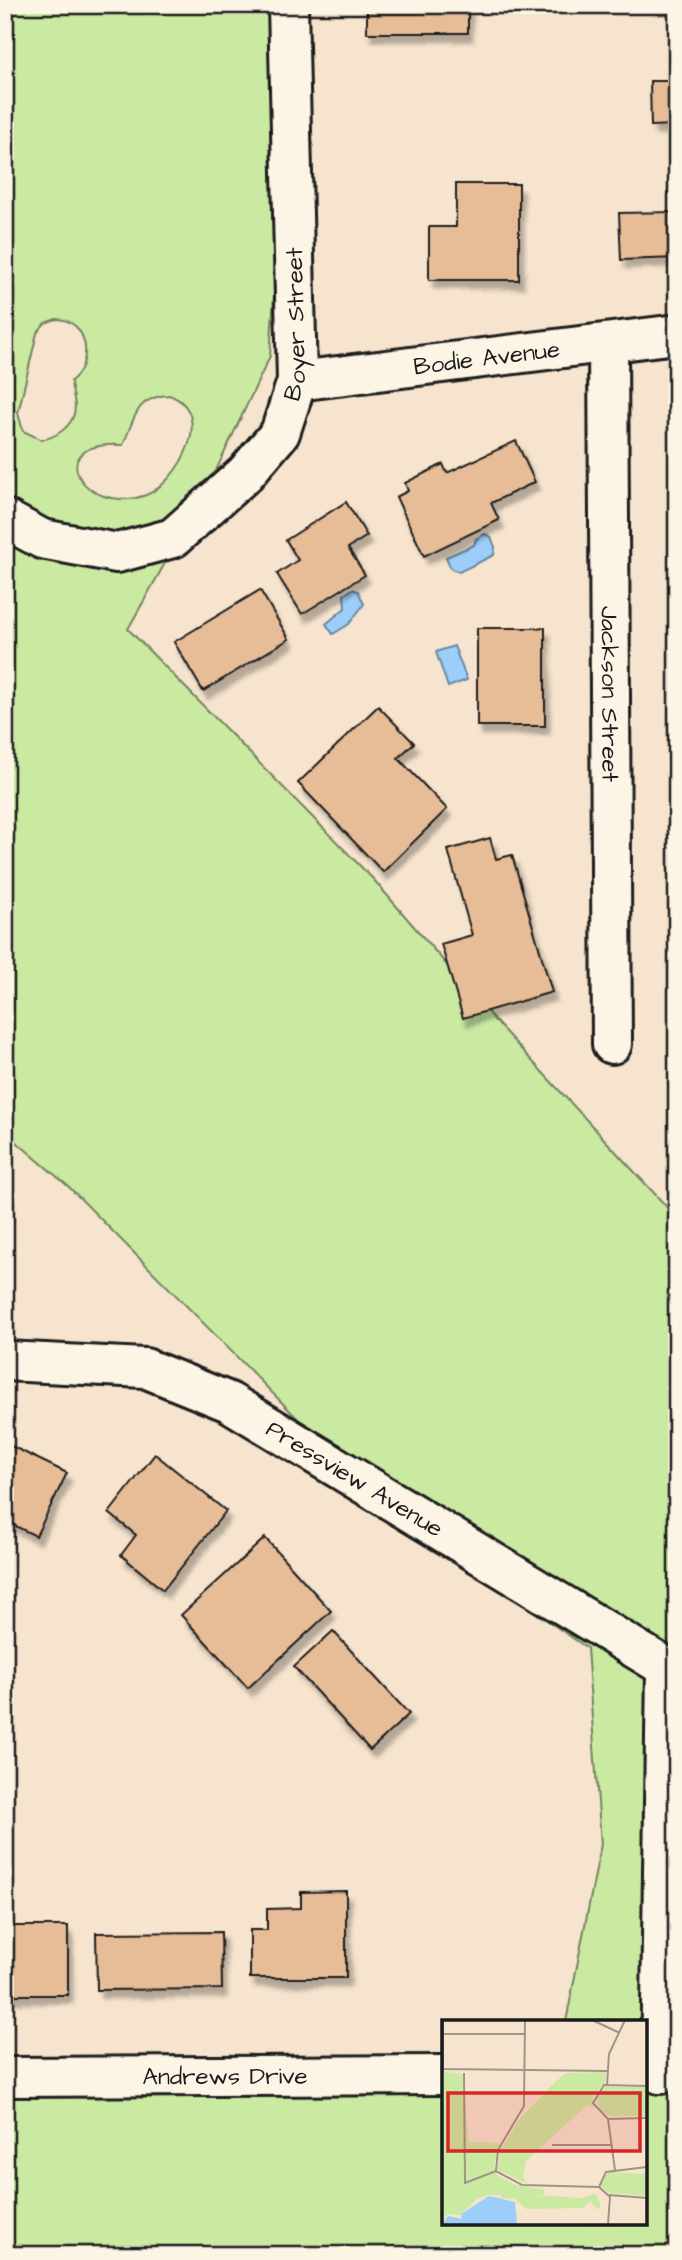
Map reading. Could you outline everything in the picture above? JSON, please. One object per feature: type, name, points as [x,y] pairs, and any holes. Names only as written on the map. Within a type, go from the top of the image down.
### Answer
[{"type":"street","name":"Boyer Street","points":[[5,519],[41,539],[117,553],[173,538],[245,474],[280,433],[297,381],[288,5]]},
{"type":"street","name":"Bodie Avenue","points":[[297,381],[677,334]]},
{"type":"street","name":"Jackson Street","points":[[608,344],[612,1044]]},
{"type":"street","name":"Pressview Avenue","points":[[5,1361],[145,1368],[229,1402],[671,1672]]},
{"type":"street","points":[[661,2074],[671,1672]]},
{"type":"street","name":"Andrews Drive","points":[[5,2077],[442,2075]]},
{"type":"green space","points":[[5,5],[270,5],[276,263],[270,356],[212,479],[163,524],[116,536],[48,523],[5,500]],"holes":[[[56,319],[76,326],[81,334],[85,354],[83,364],[71,381],[74,414],[62,431],[42,440],[23,431],[18,413],[37,333],[45,323]],[[169,395],[183,404],[190,416],[192,431],[188,446],[170,476],[146,495],[123,499],[104,496],[88,488],[79,476],[76,464],[82,454],[97,446],[123,445],[134,418],[143,405],[149,400]]]},
{"type":"green space","points":[[5,538],[102,567],[105,573],[118,570],[131,572],[133,566],[169,556],[128,629],[374,880],[496,1022],[677,1218],[677,1656],[310,1431],[69,1187],[5,1132]]},
{"type":"green space","points":[[503,1590],[656,1684],[645,2020],[566,2020],[601,1844],[587,1648]]},
{"type":"green space","points":[[647,2091],[677,2091],[677,2255],[5,2255],[5,2094],[442,2092],[442,2225],[647,2225]]},
{"type":"water","points":[[485,534],[491,537],[495,547],[494,555],[459,572],[451,569],[446,557],[474,545],[476,539]]},
{"type":"water","points":[[352,589],[358,591],[364,604],[349,624],[333,634],[326,624],[345,608],[344,595]]},
{"type":"water","points":[[454,646],[467,680],[448,687],[436,652]]},
{"type":"building","points":[[367,5],[468,5],[468,33],[367,33]]},
{"type":"building","points":[[650,81],[677,81],[677,161],[672,162],[672,125],[651,126]]},
{"type":"building","points":[[456,184],[519,184],[519,280],[429,280],[429,227],[456,227]]},
{"type":"building","points":[[677,212],[677,258],[621,260],[619,213]]},
{"type":"building","points":[[516,441],[535,482],[491,503],[499,520],[424,556],[396,497],[408,491],[405,483],[443,464],[447,473]]},
{"type":"building","points":[[346,502],[367,536],[348,548],[365,575],[302,614],[277,574],[298,560],[286,540]]},
{"type":"building","points":[[260,590],[289,639],[203,691],[174,642]]},
{"type":"building","points":[[477,628],[545,628],[545,726],[477,726]]},
{"type":"building","points":[[378,706],[414,743],[398,758],[447,809],[383,872],[298,783]]},
{"type":"building","points":[[490,838],[496,859],[512,855],[552,992],[463,1018],[441,944],[472,935],[448,850]]},
{"type":"building","points":[[677,1030],[677,1163],[675,1163]]},
{"type":"building","points":[[5,1443],[67,1473],[36,1536],[5,1521]]},
{"type":"building","points":[[155,1454],[226,1511],[163,1590],[121,1555],[136,1535],[109,1513]]},
{"type":"building","points":[[265,1538],[331,1611],[248,1688],[181,1615]]},
{"type":"building","points":[[333,1631],[409,1714],[370,1750],[294,1667]]},
{"type":"building","points":[[346,1891],[346,1978],[250,1978],[250,1930],[267,1930],[267,1909],[301,1908],[301,1892]]},
{"type":"building","points":[[5,1926],[68,1926],[68,1995],[5,1995]]},
{"type":"building","points":[[221,1932],[222,1989],[97,1990],[96,1933]]}]
